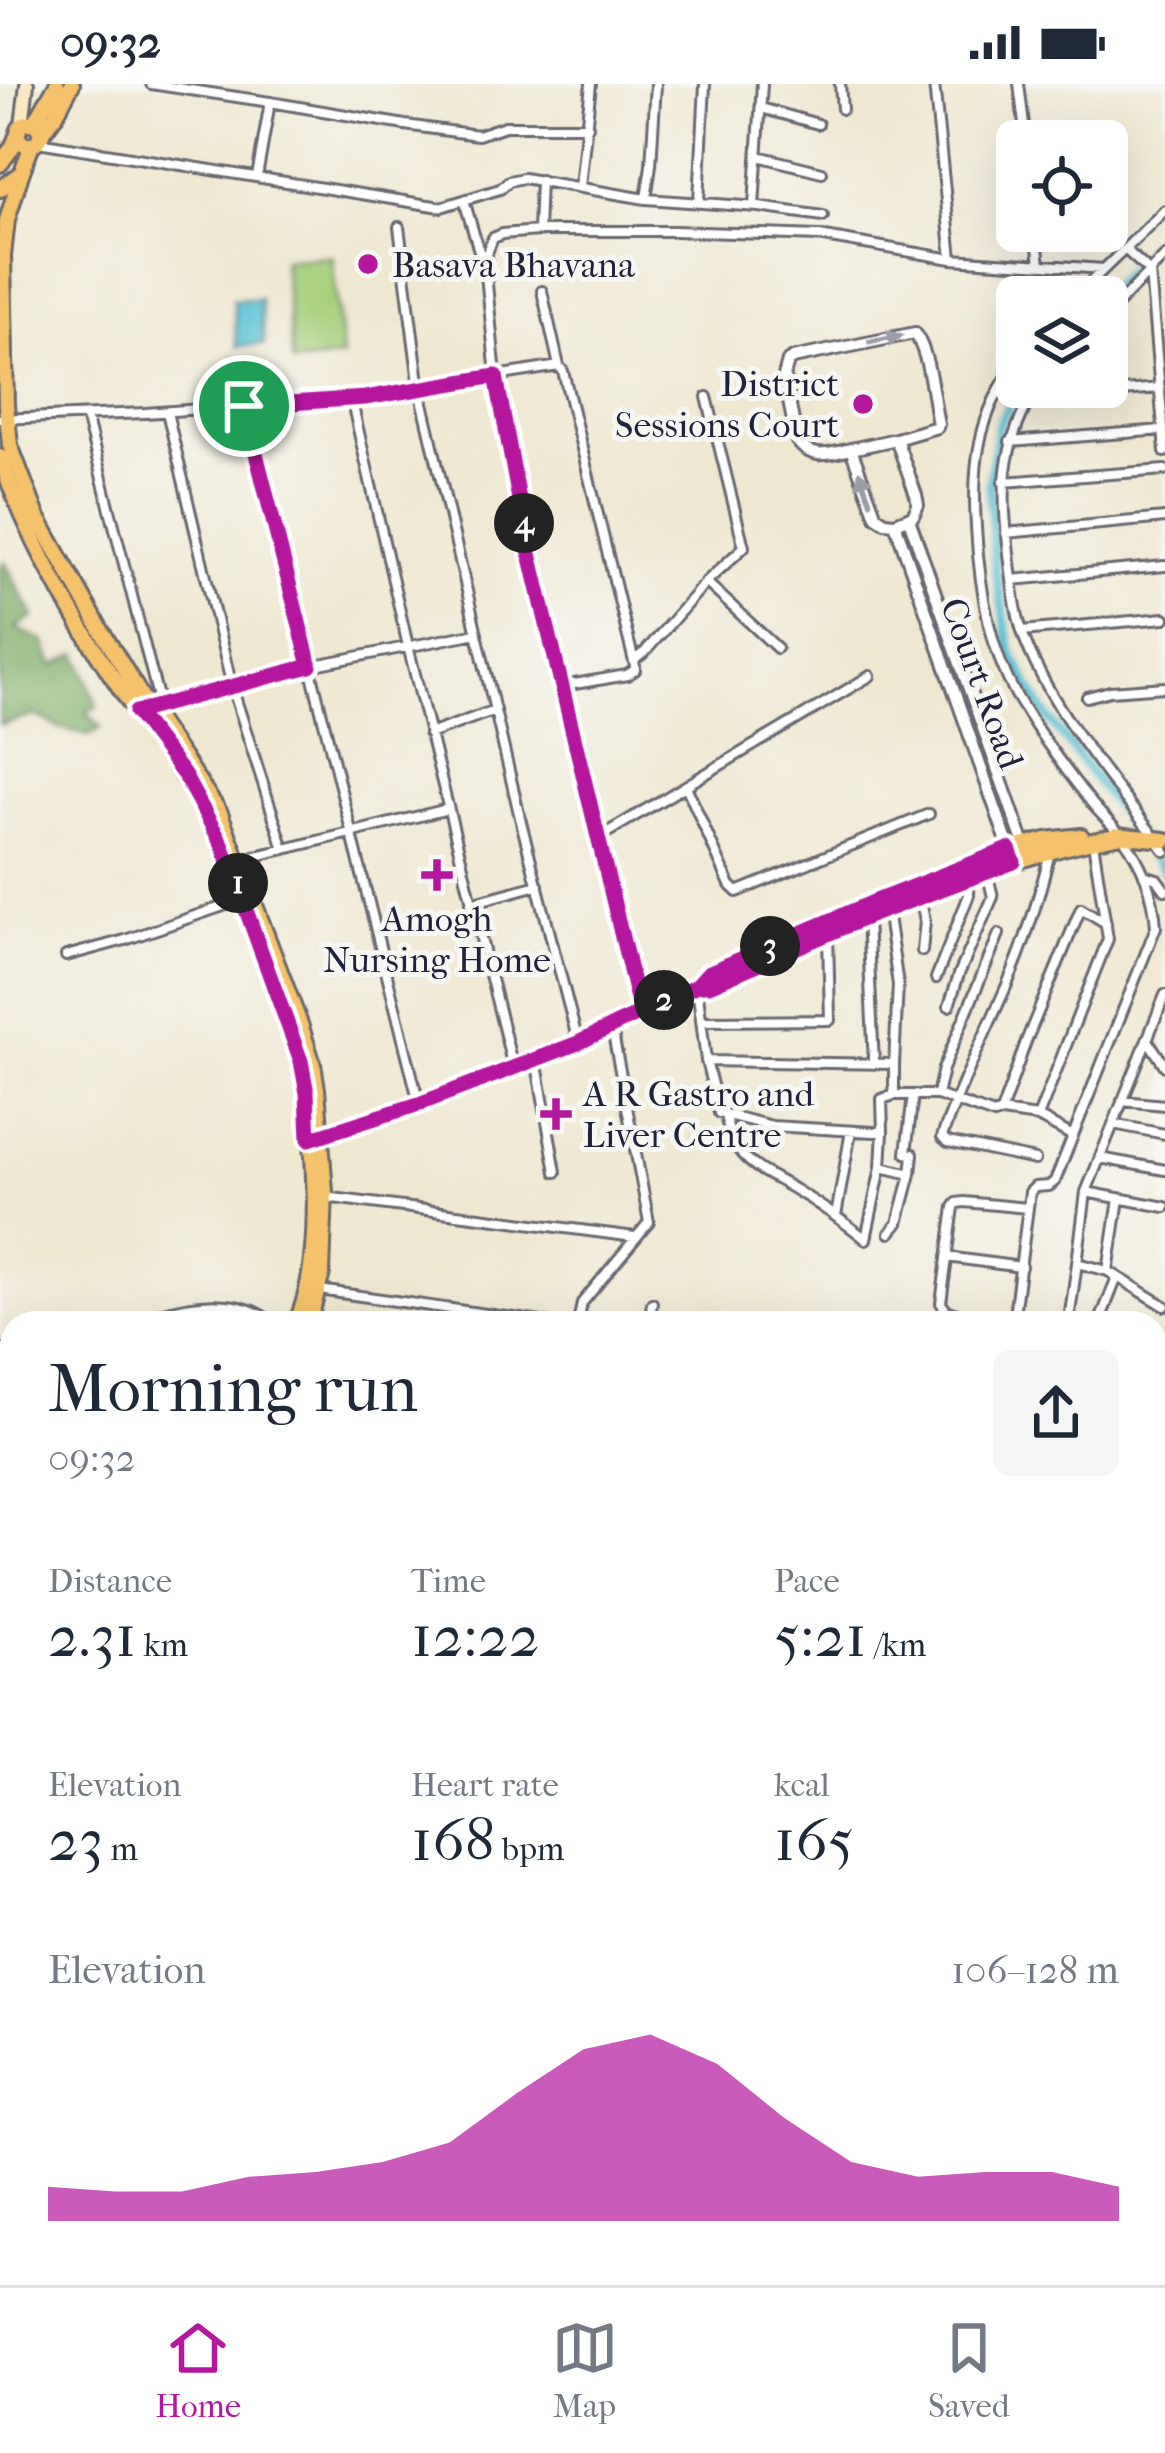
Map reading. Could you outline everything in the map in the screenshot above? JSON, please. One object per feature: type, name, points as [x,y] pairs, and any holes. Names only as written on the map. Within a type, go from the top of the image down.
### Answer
[{"type":"main road","points":[[0,164],[28,135],[56,116],[62,85],[31,86],[28,135],[7,220],[4,419],[37,516],[222,844],[301,1061],[325,1197],[322,1273],[312,1311]]},
{"type":"main road","points":[[0,189],[28,135]]},
{"type":"main road","points":[[0,189],[21,173]]},
{"type":"main road","points":[[0,457],[40,552],[213,801],[240,860],[313,1064],[313,1262],[301,1311]]},
{"type":"main road","points":[[697,985],[709,985],[987,872],[1019,853],[1121,835]]},
{"type":"main road","points":[[316,1138],[419,1104],[612,1029],[697,985],[708,973],[876,901],[1067,837],[1121,835],[1162,843]]},
{"type":"street","points":[[151,84],[478,134],[505,126],[588,126]]},
{"type":"street","points":[[580,186],[592,84]]},
{"type":"street","points":[[646,199],[656,84]]},
{"type":"street","points":[[700,201],[706,84]]},
{"type":"street","points":[[754,206],[763,84]]},
{"type":"street","points":[[840,84],[842,109]]},
{"type":"street","points":[[934,84],[952,259]]},
{"type":"street","points":[[1019,84],[1023,120]]},
{"type":"street","points":[[257,177],[270,102]]},
{"type":"street","points":[[761,108],[818,124]]},
{"type":"street","points":[[28,135],[441,207],[500,189],[514,178],[646,199],[823,216]]},
{"type":"street","points":[[758,156],[822,172]]},
{"type":"street","points":[[538,231],[540,180]]},
{"type":"street","points":[[464,200],[486,274]]},
{"type":"street","points":[[1096,276],[1128,252],[1165,210]]},
{"type":"street","points":[[399,227],[420,390],[578,1043]]},
{"type":"street","points":[[640,1012],[526,537],[496,376],[486,274],[493,238],[538,231],[819,236],[952,259],[1104,268]]},
{"type":"street","points":[[1039,252],[1040,264]]},
{"type":"street","points":[[1128,252],[1148,269],[1160,317],[1165,452]]},
{"type":"street","points":[[1128,291],[1148,269],[1163,261]]},
{"type":"street","points":[[542,291],[554,366]]},
{"type":"street","points":[[915,334],[923,352],[937,428],[851,448],[816,455],[801,447],[784,376],[788,361],[915,334]]},
{"type":"street","points":[[4,419],[351,398],[562,368],[635,670],[563,686]]},
{"type":"street","points":[[1128,391],[1160,388]]},
{"type":"street","points":[[996,396],[987,411],[973,488],[983,592],[998,657],[1017,696],[1091,803],[1121,835],[1144,874],[1156,928],[1055,1181],[1032,1189],[1014,1311]]},
{"type":"street","points":[[634,660],[744,547],[707,397]]},
{"type":"street","points":[[351,398],[513,1067]]},
{"type":"street","points":[[244,406],[419,1104]]},
{"type":"street","points":[[1026,408],[1010,442],[1003,482],[1022,631],[1064,712],[1162,843]]},
{"type":"street","points":[[167,412],[232,687],[284,849]]},
{"type":"street","points":[[86,416],[149,709],[310,666],[477,633]]},
{"type":"street","points":[[1010,442],[1163,430]]},
{"type":"street","name":"Court Road","points":[[896,440],[918,505],[909,520],[1019,853]]},
{"type":"street","name":"Court Road","points":[[851,448],[876,516],[895,524],[1019,853]]},
{"type":"street","points":[[1003,482],[1165,470]]},
{"type":"street","points":[[1006,533],[1165,518]]},
{"type":"street","points":[[895,524],[909,520]]},
{"type":"street","points":[[1012,580],[1165,566]]},
{"type":"street","points":[[706,582],[778,648]]},
{"type":"street","points":[[1022,631],[1165,618]]},
{"type":"street","points":[[598,838],[870,676]]},
{"type":"street","points":[[1087,697],[1165,687]]},
{"type":"street","points":[[429,734],[495,710]]},
{"type":"street","points":[[686,785],[737,892],[929,814]]},
{"type":"street","points":[[240,860],[448,809]]},
{"type":"street","points":[[1038,1118],[1108,939],[1093,840]]},
{"type":"street","points":[[1035,1160],[944,1142],[942,1136],[1007,985],[1051,850]]},
{"type":"street","points":[[949,1006],[993,897],[987,872]]},
{"type":"street","points":[[1144,874],[1157,879],[1165,890]]},
{"type":"street","points":[[936,978],[969,896],[969,879]]},
{"type":"street","points":[[472,903],[538,885]]},
{"type":"street","points":[[920,896],[925,921],[922,951]]},
{"type":"street","points":[[66,956],[244,898]]},
{"type":"street","points":[[1001,1112],[1082,908],[1106,923]]},
{"type":"street","points":[[887,909],[898,986],[894,1095]]},
{"type":"street","points":[[867,917],[874,1064]]},
{"type":"street","points":[[1156,928],[1165,941]]},
{"type":"street","points":[[701,1021],[830,1019],[828,934]]},
{"type":"street","points":[[937,1096],[999,934]]},
{"type":"street","points":[[697,985],[706,1061],[719,1113],[772,1126],[883,1132]]},
{"type":"street","points":[[1070,1311],[1086,1192],[1164,1002]]},
{"type":"street","points":[[580,1311],[582,1303],[650,1222],[612,1029]]},
{"type":"street","points":[[1147,1040],[1165,1066]]},
{"type":"street","points":[[536,1058],[556,1172]]},
{"type":"street","points":[[706,1061],[894,1064]]},
{"type":"street","points":[[890,1234],[898,1223],[911,1174],[913,1154],[906,1153],[913,1095]]},
{"type":"street","points":[[725,1114],[728,1137],[748,1162],[866,1240],[881,1166],[882,1099],[937,1096],[994,1115],[1038,1118],[1071,1135]]},
{"type":"street","points":[[1122,1101],[1165,1105]]},
{"type":"street","points":[[1113,1124],[1165,1134]]},
{"type":"street","points":[[836,1216],[851,1131]]},
{"type":"street","points":[[1100,1158],[1165,1170]]},
{"type":"street","points":[[881,1166],[911,1174]]},
{"type":"street","points":[[1086,1192],[1165,1207]]},
{"type":"street","points":[[325,1197],[637,1237]]},
{"type":"street","points":[[1104,1311],[1113,1274],[1119,1199]]},
{"type":"street","points":[[953,1311],[943,1307],[940,1299],[957,1203],[1028,1208]]},
{"type":"street","points":[[947,1257],[1022,1267]]},
{"type":"street","points":[[1077,1263],[1113,1274],[1164,1304]]},
{"type":"street","points":[[318,1290],[464,1311]]},
{"type":"street","points":[[651,1311],[652,1303]]},
{"type":"street","points":[[165,1311],[217,1304],[252,1311]]},
{"type":"green space","points":[[332,256],[342,357],[293,363],[283,260]]},
{"type":"green space","points":[[4,561],[34,617],[16,628],[44,641],[53,666],[78,654],[97,706],[87,712],[101,728],[89,735],[35,715],[0,725],[0,570]]},
{"type":"water","points":[[260,299],[264,344],[237,347],[233,300]]},
{"type":"waterway","points":[[1122,276],[1165,233]]},
{"type":"waterway","points":[[1007,408],[998,426],[989,484],[995,569],[1011,652],[1042,709],[1165,872]]},
{"type":"place","name":"Basava Bhavana","points":[[368,264]]},
{"type":"place","name":"District Sessions Court","points":[[863,404]]},
{"type":"place","name":"Amogh Nursing Home","points":[[437,875]]},
{"type":"place","name":"A R Gastro and Liver Centre","points":[[556,1114]]},
{"type":"route","points":[[244,406],[310,666],[136,712],[184,775],[241,890],[301,1061],[309,1139],[419,1104],[578,1043],[697,985],[709,985],[867,917],[1014,862],[1009,849],[953,870],[708,973],[697,985],[640,1012],[526,537],[496,376],[365,398],[244,406]]}]
